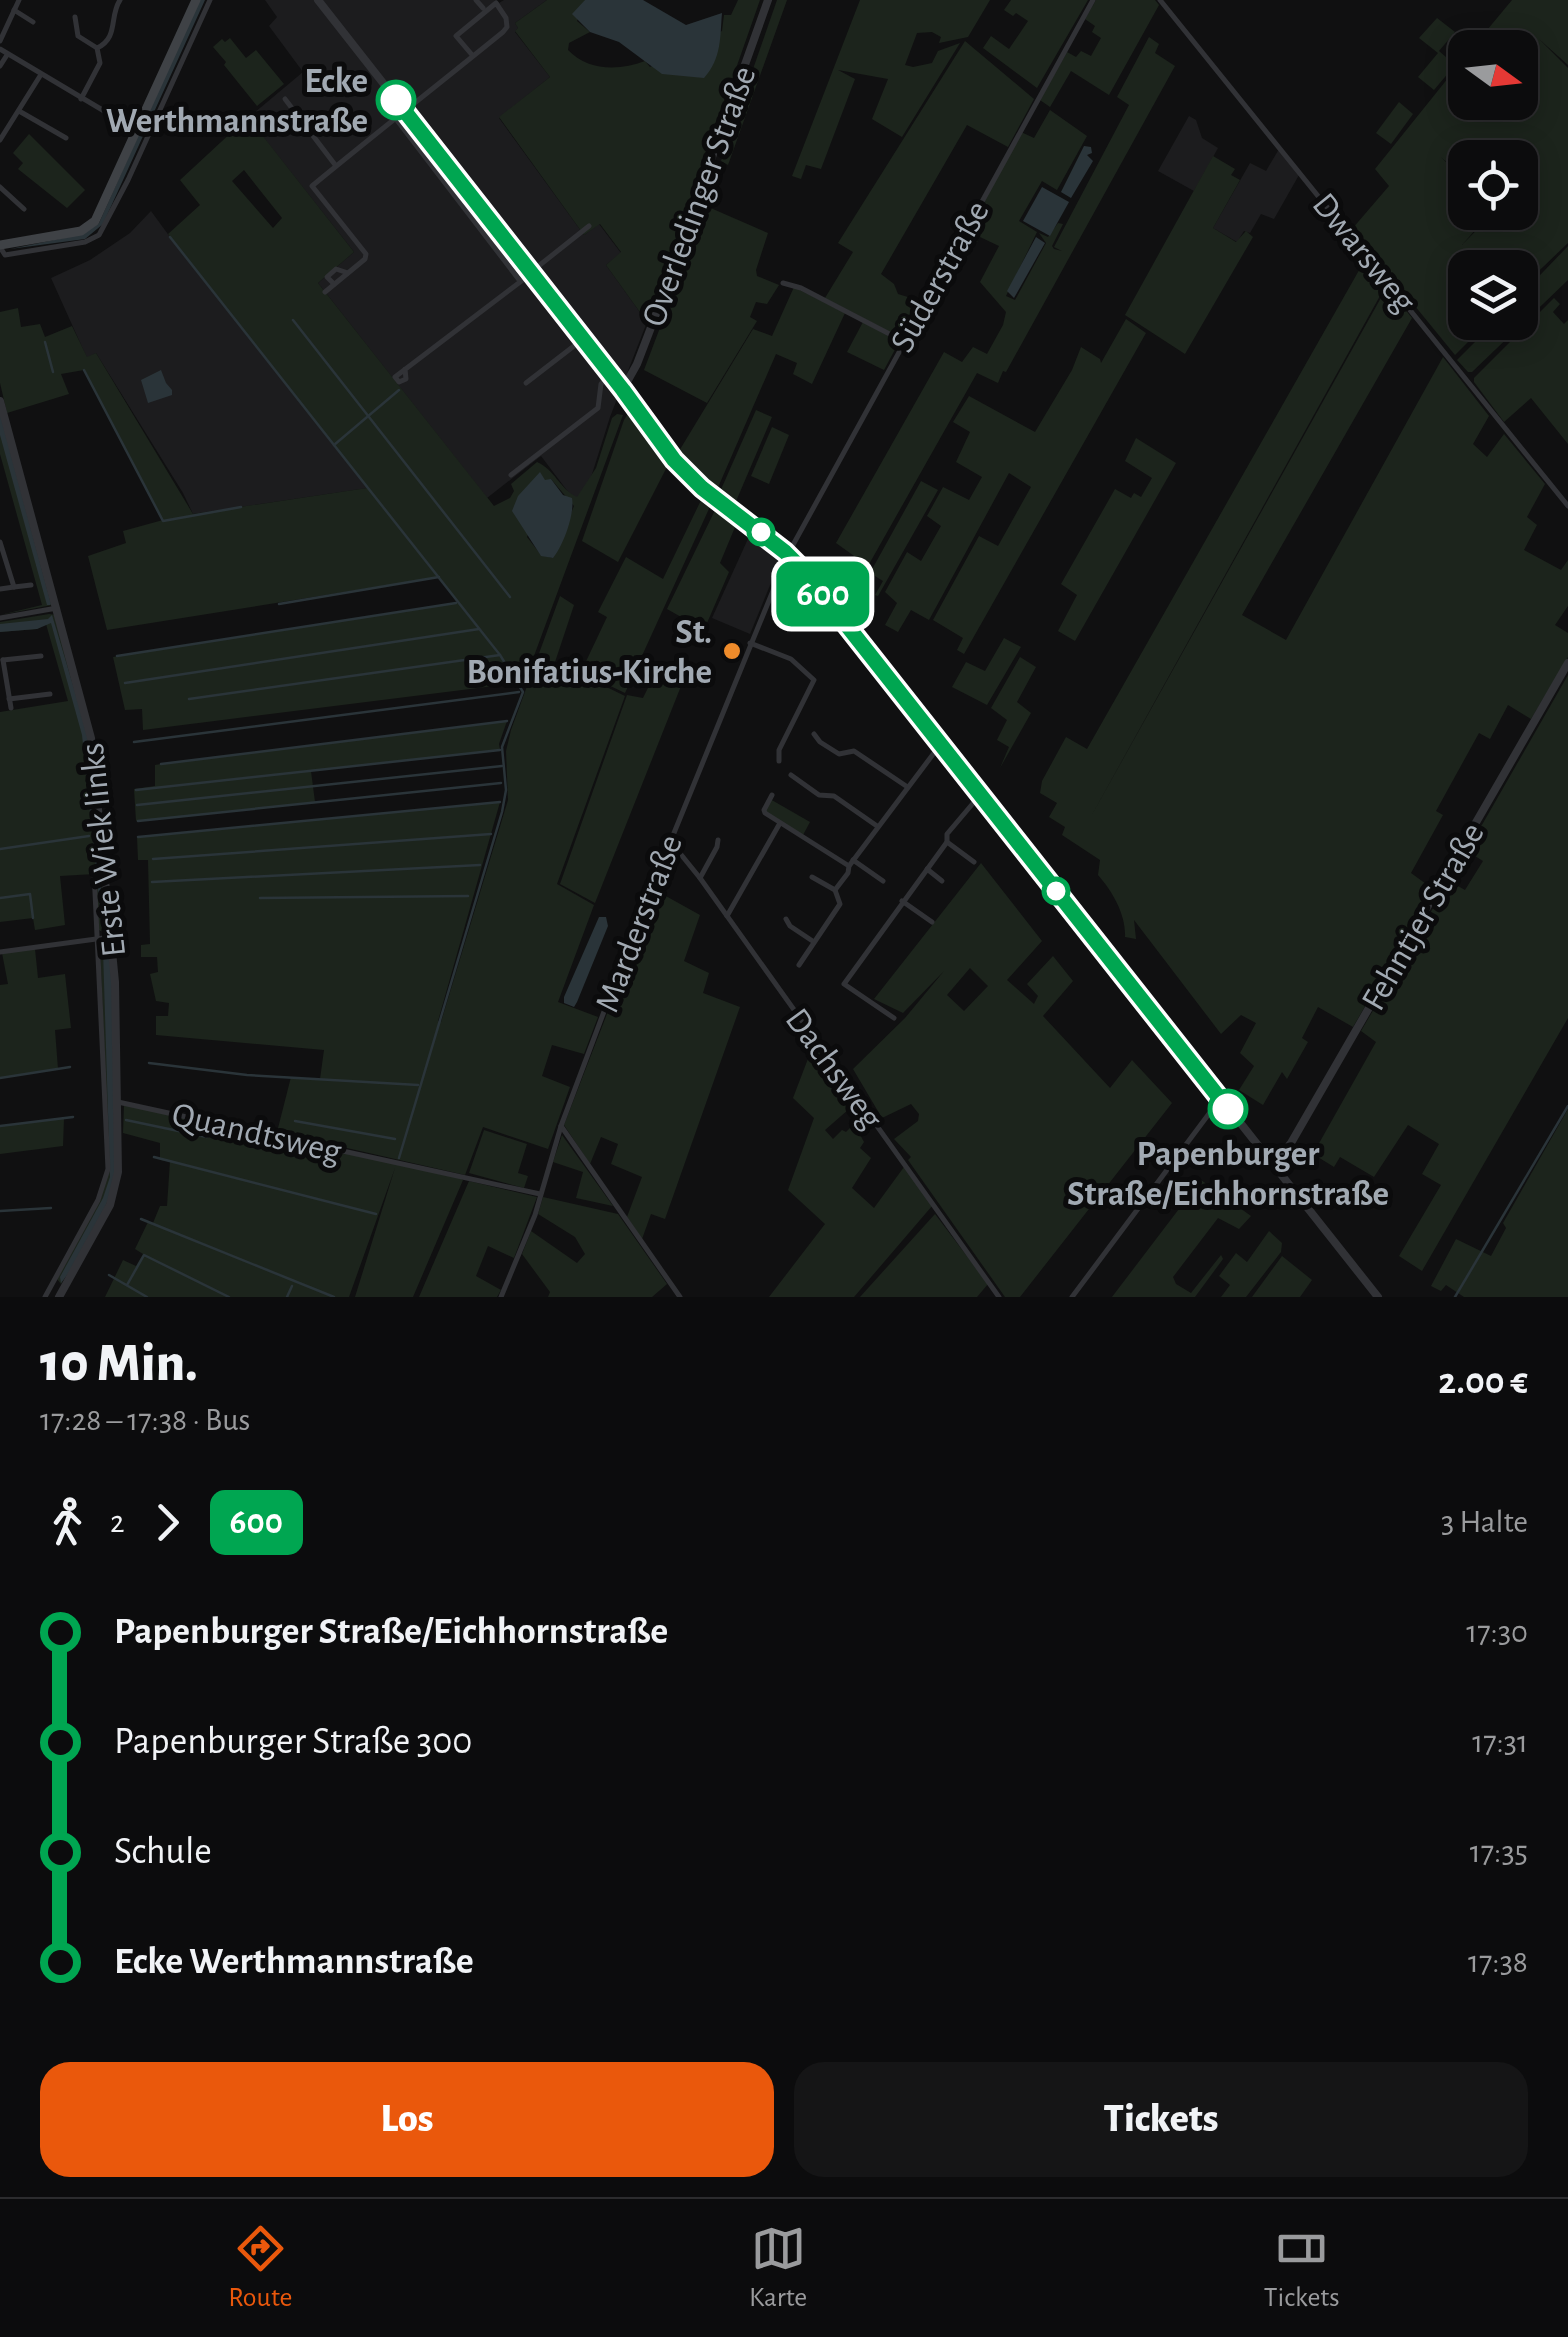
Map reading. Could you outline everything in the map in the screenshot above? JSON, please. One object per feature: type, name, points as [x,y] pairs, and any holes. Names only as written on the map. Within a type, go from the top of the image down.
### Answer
[{"type":"main road","points":[[0,246],[89,227],[100,212],[196,0]]},
{"type":"street","points":[[0,40],[19,0]]},
{"type":"street","points":[[96,48],[104,46],[115,26],[114,10],[120,0]]},
{"type":"street","points":[[0,246],[1,253],[9,255],[85,242],[99,235],[210,0]]},
{"type":"street","points":[[318,0],[687,474],[788,554],[830,604],[1378,1297]]},
{"type":"street","points":[[476,0],[483,8]]},
{"type":"street","name":"Overledinger Straße","points":[[623,390],[656,317],[768,0]]},
{"type":"street","name":"Süderstraße","points":[[788,554],[1093,0]]},
{"type":"street","name":"Dwarsweg","points":[[1160,0],[1568,506]]},
{"type":"street","points":[[325,292],[366,254],[312,186],[406,112],[473,56],[506,27],[503,12],[495,2],[456,36],[473,56]]},
{"type":"street","points":[[14,10],[33,22]]},
{"type":"street","points":[[75,17],[78,36],[96,48],[100,67],[81,99]]},
{"type":"street","points":[[0,50],[136,130]]},
{"type":"street","points":[[0,66],[7,56]]},
{"type":"street","points":[[0,140],[40,76]]},
{"type":"street","points":[[286,99],[336,166]]},
{"type":"street","points":[[19,110],[66,138]]},
{"type":"street","points":[[396,119],[520,281]]},
{"type":"street","points":[[0,186],[21,207]]},
{"type":"street","points":[[405,369],[589,226]]},
{"type":"street","points":[[783,283],[903,340]]},
{"type":"street","points":[[526,383],[583,339]]},
{"type":"street","points":[[511,474],[598,408],[601,384],[610,374]]},
{"type":"street","name":"Erste Wiek links","points":[[0,401],[95,755],[111,937],[119,1163],[114,1193],[61,1293]]},
{"type":"street","points":[[0,542],[14,586]]},
{"type":"street","name":"Marderstraße","points":[[501,1297],[540,1194],[560,1126],[670,840],[788,554]]},
{"type":"street","points":[[0,589],[30,585]]},
{"type":"street","points":[[0,618],[57,608]]},
{"type":"street","points":[[750,643],[791,658],[814,680],[778,750],[778,761]]},
{"type":"street","points":[[10,708],[2,661],[41,656]]},
{"type":"street","name":"Fehntjer Straße","points":[[1274,1166],[1292,1143],[1568,664]]},
{"type":"street","points":[[9,700],[50,694]]},
{"type":"street","points":[[814,734],[835,752],[842,755],[854,751],[906,786]]},
{"type":"street","points":[[836,890],[877,826],[940,745]]},
{"type":"street","points":[[791,775],[820,795],[834,796],[877,826]]},
{"type":"street","points":[[772,795],[764,812],[883,881]]},
{"type":"street","points":[[894,1018],[844,984],[947,842],[947,834],[980,795]]},
{"type":"street","points":[[727,916],[781,822]]},
{"type":"street","name":"Dachsweg","points":[[670,840],[1000,1297]]},
{"type":"street","points":[[700,878],[718,840]]},
{"type":"street","points":[[947,842],[974,862]]},
{"type":"street","points":[[927,870],[942,882]]},
{"type":"street","points":[[45,1297],[98,1200],[108,1169],[94,871]]},
{"type":"street","points":[[799,965],[840,904],[836,890],[812,877]]},
{"type":"street","points":[[902,901],[932,922]]},
{"type":"street","points":[[786,919],[814,942]]},
{"type":"street","points":[[0,952],[111,937]]},
{"type":"street","points":[[1072,1297],[1220,1099]]},
{"type":"street","name":"Quandtsweg","points":[[118,1102],[540,1194]]},
{"type":"street","points":[[560,1126],[680,1297]]},
{"type":"street","points":[[53,1282],[61,1293]]},
{"type":"shaded area","points":[[199,0],[205,0],[103,224],[85,239],[10,249],[83,234],[99,223]]},
{"type":"shaded area","points":[[265,0],[547,0],[515,23],[515,32],[550,77],[499,118],[584,235],[599,224],[621,253],[606,265],[647,322],[610,417],[581,509],[541,456],[487,498],[318,283],[354,252],[248,118],[303,72],[269,26],[277,17]]},
{"type":"shaded area","points":[[547,0],[585,0],[577,21],[590,32],[569,43],[568,50],[576,57],[594,65],[614,67],[645,61],[650,67],[722,31],[724,15],[731,15],[738,0],[760,0],[647,322],[606,265],[621,252],[600,224],[584,235],[499,117],[550,77],[515,31],[515,23]]},
{"type":"shaded area","points":[[585,0],[643,0],[686,25],[722,13],[714,63],[704,78],[662,74],[619,42],[590,32],[572,14]]},
{"type":"shaded area","points":[[777,0],[787,0],[728,165],[721,161]]},
{"type":"shaded area","points":[[860,0],[990,0],[968,37],[939,43],[941,37],[932,32],[917,33],[905,65],[932,63],[938,51],[960,43],[902,137],[872,119],[888,79],[838,70],[855,79],[821,169],[806,165],[801,179],[792,176]]},
{"type":"shaded area","points":[[1011,0],[1088,0],[1037,88],[983,48],[991,36],[1009,49],[1028,21],[1004,10]]},
{"type":"shaded area","points":[[1096,0],[1155,0],[1159,5],[1109,95],[1071,71],[1050,107],[1040,100],[1067,52],[1076,57],[1081,51],[1091,56],[1101,38],[1092,32],[1095,26],[1085,19]]},
{"type":"shaded area","points":[[1512,0],[1568,0],[1568,65],[1539,39],[1568,68],[1568,243],[1538,272],[1538,250],[1448,250],[1448,340],[1470,340],[1455,355],[1352,229],[1389,186],[1375,169],[1448,78],[1448,120],[1538,120],[1538,30],[1487,30]]},
{"type":"shaded area","points":[[1437,18],[1452,30],[1448,30],[1448,40],[1439,51],[1448,59],[1448,73],[1434,90],[1418,77],[1438,53],[1419,38]]},
{"type":"shaded area","points":[[1149,37],[1159,44],[1155,53],[1175,66],[1006,372],[1003,371],[998,383],[977,373],[868,566],[836,543],[944,352],[962,362],[973,347],[987,354],[1003,325],[1006,312],[980,282],[999,246],[965,235],[1021,132],[1034,138],[1050,110],[1087,136],[1057,190],[1042,181],[1019,221],[1037,232],[1006,296],[1015,300],[1046,243],[1039,233],[1048,237],[1058,223],[1063,224],[1052,246],[1054,249],[1062,251],[1054,247],[1129,105],[1117,97]]},
{"type":"shaded area","points":[[230,38],[246,58],[256,50],[284,84],[257,106],[213,47]]},
{"type":"shaded area","points":[[965,41],[1034,99],[1008,147],[967,125],[881,274],[894,284],[898,294],[921,301],[903,335],[898,336],[825,298],[853,252],[838,243]]},
{"type":"shaded area","points":[[1399,102],[1413,114],[1391,144],[1376,133]]},
{"type":"shaded area","points":[[1189,116],[1196,120],[1202,138],[1218,148],[1194,191],[1158,171]]},
{"type":"shaded area","points":[[248,117],[354,252],[318,283],[494,506],[510,498],[514,491],[511,484],[537,462],[577,497],[596,468],[612,418],[623,415],[524,683],[486,637],[518,683],[143,730],[142,709],[125,710],[113,657],[458,602],[438,577],[107,630],[88,556],[126,543],[123,531],[163,520],[84,370],[61,374],[69,394],[7,413],[0,383],[0,312],[18,308],[21,327],[40,324],[45,337],[72,326],[87,357],[96,353],[193,514],[367,488],[168,234],[200,205],[180,180]],"holes":[[[244,170],[282,218],[273,228],[232,181]],[[551,479],[574,506],[552,558],[541,555],[527,537]]]},
{"type":"shaded area","points":[[29,134],[85,190],[67,208],[18,169],[23,163],[13,153]]},
{"type":"shaded area","points":[[1084,146],[1091,147],[1092,153],[1087,155],[1093,161],[1071,198],[1061,192]]},
{"type":"shaded area","points":[[1279,149],[1299,175],[1274,219],[1261,214],[1250,233],[1244,231],[1237,242],[1213,228],[1250,163],[1266,171]]},
{"type":"shaded area","points":[[1213,156],[1235,169],[1231,175],[1240,180],[1213,228],[1236,242],[1246,231],[1253,237],[1185,354],[1125,315]]},
{"type":"shaded area","points":[[1042,187],[1069,202],[1050,236],[1023,221]]},
{"type":"shaded area","points":[[706,206],[768,233],[757,276],[779,285],[767,304],[756,302],[750,317],[757,321],[707,403],[644,370]]},
{"type":"shaded area","points":[[151,211],[368,488],[193,514],[96,353],[87,358],[51,278],[90,260],[130,233]]},
{"type":"shaded area","points":[[1036,237],[1045,243],[1014,298],[1007,291]]},
{"type":"shaded area","points":[[1568,246],[1568,280],[1538,309],[1538,277]]},
{"type":"shaded area","points":[[1366,258],[1386,285],[1089,820],[1387,287],[1412,318],[1242,615],[1286,640],[1443,357],[1489,416],[1473,444],[1487,457],[1504,434],[1545,484],[1527,517],[1537,525],[1524,550],[1561,570],[1568,560],[1568,606],[1555,625],[1568,633],[1568,657],[1531,719],[1508,705],[1490,739],[1479,733],[1436,811],[1443,815],[1411,873],[1433,889],[1353,1027],[1318,1007],[1302,1038],[1308,1042],[1287,1079],[1282,1072],[1263,1105],[1239,1090],[1254,1066],[1240,1053],[1256,1023],[1241,1015],[1221,1034],[1134,920],[1136,939],[1125,937],[1117,904],[1098,875],[1100,860],[1062,835],[1065,827],[1049,817],[1057,803],[1040,793],[1042,781],[1066,737],[1087,749]]},
{"type":"shaded area","points":[[794,287],[845,313],[812,384],[793,374],[797,363],[776,354],[716,492],[676,456],[753,329],[772,336]]},
{"type":"shaded area","points":[[1554,298],[1560,304],[1553,312],[1564,324],[1568,320],[1568,444],[1531,398],[1504,422],[1474,382],[1512,340],[1538,340],[1538,314]]},
{"type":"shaded area","points":[[1126,319],[1146,333],[964,654],[957,650],[963,638],[933,620],[979,536],[998,546],[1031,487],[1009,473],[929,620],[911,610],[898,632],[885,625],[897,603],[885,592],[907,552],[921,561],[941,526],[927,516],[943,487],[969,500],[982,477],[956,462],[970,432],[953,422],[969,396],[1035,432],[1072,370],[1081,347],[1101,363]]},
{"type":"shaded area","points":[[863,322],[899,342],[884,370],[847,352]]},
{"type":"shaded area","points":[[1477,340],[1505,340],[1472,372],[1457,360]]},
{"type":"shaded area","points":[[161,370],[172,395],[148,403],[141,380]]},
{"type":"shaded area","points":[[0,407],[52,605],[0,615],[42,605],[0,454]]},
{"type":"shaded area","points":[[632,407],[670,461],[618,562],[582,541]]},
{"type":"shaded area","points":[[756,410],[772,417],[734,506],[719,494]]},
{"type":"shaded area","points":[[0,413],[51,604],[50,605],[0,435]]},
{"type":"shaded area","points":[[772,427],[789,435],[769,484],[751,476]]},
{"type":"shaded area","points":[[1136,438],[1176,463],[1075,641],[1058,631],[1077,595],[1061,584],[1115,489],[1131,498],[1134,493],[1141,497],[1152,478],[1125,461]]},
{"type":"shaded area","points":[[540,472],[563,495],[572,498],[567,530],[553,558],[541,556],[512,511],[518,496]]},
{"type":"shaded area","points":[[921,481],[938,490],[878,596],[875,595],[883,581],[870,573]]},
{"type":"shaded area","points":[[704,494],[713,500],[625,693],[581,672],[607,617],[598,612],[626,557],[663,579]]},
{"type":"shaded area","points":[[718,504],[738,520],[720,563],[729,572],[704,630],[667,609]]},
{"type":"shaded area","points":[[752,530],[782,556],[750,634],[712,618]]},
{"type":"shaded area","points":[[560,596],[574,605],[555,662],[625,696],[557,884],[594,905],[558,1002],[598,1017],[584,1054],[552,1045],[542,1076],[570,1087],[548,1149],[483,1127],[465,1175],[277,1132],[291,1077],[320,1079],[324,1050],[156,1035],[156,1016],[168,1016],[169,1003],[156,1001],[150,974],[158,972],[157,957],[141,957],[141,945],[150,944],[148,860],[138,860],[137,837],[500,802],[438,1021],[441,1022],[508,800],[506,751],[511,730]]},
{"type":"shaded area","points":[[52,615],[87,732],[105,933],[82,735],[51,623],[37,629],[0,632],[0,624],[48,619]]},
{"type":"shaded area","points":[[57,615],[88,730],[109,930],[106,934],[99,930],[95,874],[60,876],[65,925],[35,930],[33,918],[0,922],[0,712],[68,701],[46,624],[37,629],[0,632],[0,622]]},
{"type":"shaded area","points":[[1004,638],[1021,647],[987,705],[952,687],[966,662],[985,671]]},
{"type":"shaded area","points":[[1020,657],[1036,667],[1017,702],[1031,713],[1000,768],[1009,747],[997,740],[1007,720],[991,708]]},
{"type":"shaded area","points":[[660,664],[685,676],[595,903],[560,884],[627,695],[643,698]]},
{"type":"shaded area","points":[[1568,675],[1568,1018],[1422,1271],[1399,1256],[1441,1185],[1422,1174],[1439,1144],[1408,1125],[1374,1177],[1340,1157],[1334,1167],[1313,1154],[1376,1042],[1361,1031],[1449,881],[1465,890],[1483,861],[1467,851]]},
{"type":"shaded area","points":[[507,721],[500,750],[311,771],[315,802],[136,821],[134,789],[155,786],[155,765]]},
{"type":"shaded area","points":[[770,799],[810,822],[803,835],[765,813]]},
{"type":"shaded area","points":[[981,863],[1042,941],[1007,980],[1034,1004],[1038,996],[1027,984],[1053,956],[1073,981],[1043,1016],[1110,1088],[1132,1060],[1172,1103],[1020,1297],[1005,1297],[908,1160],[911,1157],[894,1139],[918,1121],[919,1114],[911,1104],[882,1118],[853,1069],[905,1018],[944,971],[903,1013],[874,999]],"holes":[[[970,968],[988,986],[964,1011],[947,995]]]},
{"type":"shaded area","points":[[655,890],[700,915],[684,961],[709,973],[703,993],[740,1007],[665,1219],[651,1214],[642,1239],[627,1217],[642,1177],[611,1164],[618,1144],[601,1137],[590,1164],[564,1125]]},
{"type":"shaded area","points":[[599,917],[606,917],[608,926],[574,1007],[564,1003],[564,997]]},
{"type":"shaded area","points":[[106,940],[117,1147],[109,1200],[61,1284],[57,1279],[100,1200],[109,1169],[100,945]]},
{"type":"shaded area","points":[[106,941],[113,986],[116,1059],[114,1180],[92,1234],[61,1283],[60,1277],[103,1198],[110,1177],[103,950]]},
{"type":"shaded area","points":[[35,949],[38,978],[65,974],[71,1028],[55,1030],[58,1069],[0,1078],[0,985],[8,984],[2,953]]},
{"type":"shaded area","points":[[814,1043],[857,1102],[825,1130],[833,1139],[850,1128],[858,1131],[864,1142],[860,1148],[871,1158],[852,1188],[874,1208],[904,1167],[932,1206],[854,1297],[769,1297],[825,1224],[788,1190],[814,1118],[793,1098]]},
{"type":"shaded area","points":[[124,1105],[463,1180],[413,1297],[355,1297],[395,1168],[349,1297],[105,1297],[123,1260],[136,1266],[143,1254],[135,1249],[148,1222],[153,1223],[160,1206],[167,1206],[170,1161],[160,1160],[160,1143],[123,1133]]},
{"type":"shaded area","points":[[1568,1109],[1568,1297],[1464,1297],[1446,1285],[1441,1291],[1431,1286],[1456,1239],[1491,1256],[1506,1228],[1503,1223]]},
{"type":"shaded area","points":[[64,1118],[63,1146],[0,1154],[0,1126]]},
{"type":"shaded area","points":[[484,1130],[527,1144],[518,1173],[528,1176],[524,1188],[469,1173]]},
{"type":"shaded area","points":[[562,1135],[613,1206],[576,1198],[583,1172],[553,1162]]},
{"type":"shaded area","points":[[1201,1180],[1251,1216],[1239,1229],[1218,1218],[1173,1277],[1176,1284],[1191,1293],[1221,1255],[1223,1259],[1195,1297],[1112,1297]]},
{"type":"shaded area","points":[[469,1181],[537,1197],[514,1258],[488,1246],[476,1276],[501,1290],[497,1297],[419,1297]]},
{"type":"shaded area","points":[[543,1197],[618,1214],[667,1284],[652,1297],[548,1297],[550,1292],[522,1254],[531,1231],[577,1263],[585,1254],[575,1237],[538,1214]]},
{"type":"shaded area","points":[[935,1214],[988,1284],[977,1297],[860,1297]]},
{"type":"shaded area","points":[[1269,1231],[1282,1243],[1281,1252],[1246,1297],[1221,1297],[1230,1285],[1219,1276],[1236,1253],[1247,1262]]},
{"type":"shaded area","points":[[1282,1256],[1312,1280],[1300,1297],[1252,1297]]},
{"type":"waterway","points":[[170,237],[334,445],[399,390]]},
{"type":"waterway","points":[[293,320],[510,597]]},
{"type":"waterway","points":[[45,342],[53,372]]},
{"type":"waterway","points":[[84,370],[163,521],[241,507]]},
{"type":"waterway","points":[[334,445],[500,655],[523,692],[502,747],[506,790],[502,812],[399,1158]]},
{"type":"waterway","points":[[279,604],[439,577]]},
{"type":"waterway","points":[[117,656],[456,603]]},
{"type":"waterway","points":[[125,683],[479,629]]},
{"type":"waterway","points":[[189,699],[500,655]]},
{"type":"waterway","points":[[134,742],[519,692]]},
{"type":"waterway","points":[[161,764],[507,721]]},
{"type":"waterway","points":[[136,790],[500,750]]},
{"type":"waterway","points":[[137,805],[502,766]]},
{"type":"waterway","points":[[138,821],[501,783]]},
{"type":"waterway","points":[[138,837],[500,802]]},
{"type":"waterway","points":[[153,859],[491,834]]},
{"type":"waterway","points":[[0,849],[89,836]]},
{"type":"waterway","points":[[152,882],[480,865]]},
{"type":"waterway","points":[[0,898],[30,894],[33,918]]},
{"type":"waterway","points":[[260,898],[468,896]]},
{"type":"waterway","points":[[149,1063],[247,1075],[418,1085]]},
{"type":"waterway","points":[[0,1078],[70,1067]]},
{"type":"waterway","points":[[1455,1297],[1568,1106]]},
{"type":"waterway","points":[[0,1126],[73,1117]]},
{"type":"waterway","points":[[126,1120],[207,1137]]},
{"type":"waterway","points":[[295,1121],[395,1139]]},
{"type":"waterway","points":[[154,1157],[376,1214]]},
{"type":"waterway","points":[[0,1211],[51,1208]]},
{"type":"waterway","points":[[141,1219],[334,1297]]},
{"type":"waterway","points":[[127,1285],[144,1255],[229,1297]]},
{"type":"waterway","points":[[109,1275],[147,1297]]},
{"type":"waterway","points":[[287,1297],[292,1286]]},
{"type":"bus line","name":"600","points":[[396,100],[674,460],[702,488],[804,571],[1228,1109]]},
{"type":"place","name":"Ecke Werthmannstraße","points":[[396,100]]},
{"type":"place","name":"St. Bonifatius-Kirche","points":[[732,651]]},
{"type":"place","name":"Papenburger Straße/Eichhornstraße","points":[[1228,1109]]}]
